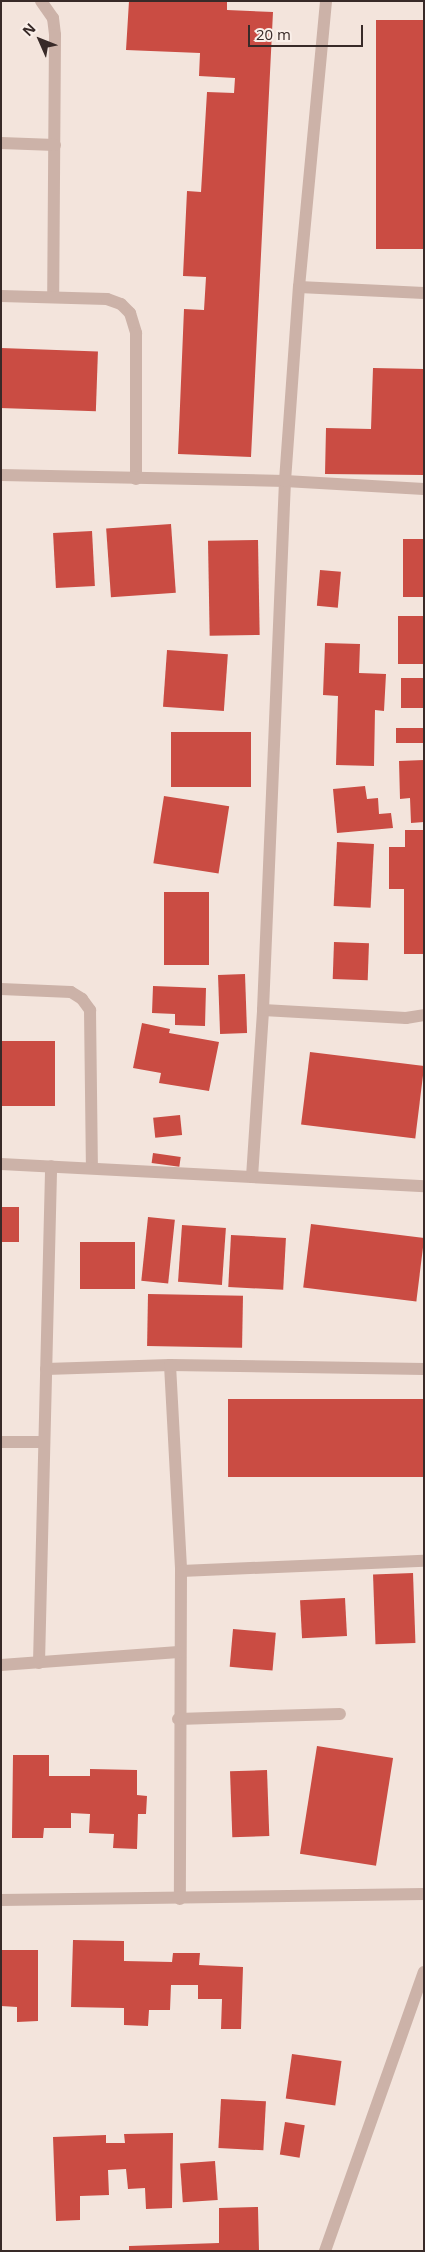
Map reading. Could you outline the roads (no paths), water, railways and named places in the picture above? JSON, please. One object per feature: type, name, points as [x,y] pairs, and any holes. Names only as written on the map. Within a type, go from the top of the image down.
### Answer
[{"type":"street","points":[[252,1177],[263,1010],[285,481],[299,287],[326,1]]},
{"type":"street","points":[[44,2],[53,18],[55,35],[53,296]]},
{"type":"street","points":[[1,144],[54,145]]},
{"type":"street","points":[[299,287],[424,293]]},
{"type":"street","points":[[1,296],[107,299],[121,304],[130,313],[136,333],[136,479]]},
{"type":"street","points":[[1,476],[285,481],[424,489]]},
{"type":"street","points":[[1,989],[71,992],[82,999],[90,1010],[92,1168]]},
{"type":"street","points":[[263,1010],[406,1018],[424,1015]]},
{"type":"street","points":[[1,1164],[424,1186]]},
{"type":"street","points":[[39,1663],[51,1166]]},
{"type":"street","points":[[46,1369],[170,1365],[424,1369]]},
{"type":"street","points":[[170,1365],[181,1571],[178,1719],[180,1898]]},
{"type":"street","points":[[1,1442],[43,1442]]},
{"type":"street","points":[[181,1571],[424,1561]]},
{"type":"street","points":[[1,1665],[179,1652]]},
{"type":"street","points":[[178,1719],[340,1714]]},
{"type":"street","points":[[1,1900],[424,1894]]},
{"type":"street","points":[[325,2251],[424,1972]]}]
